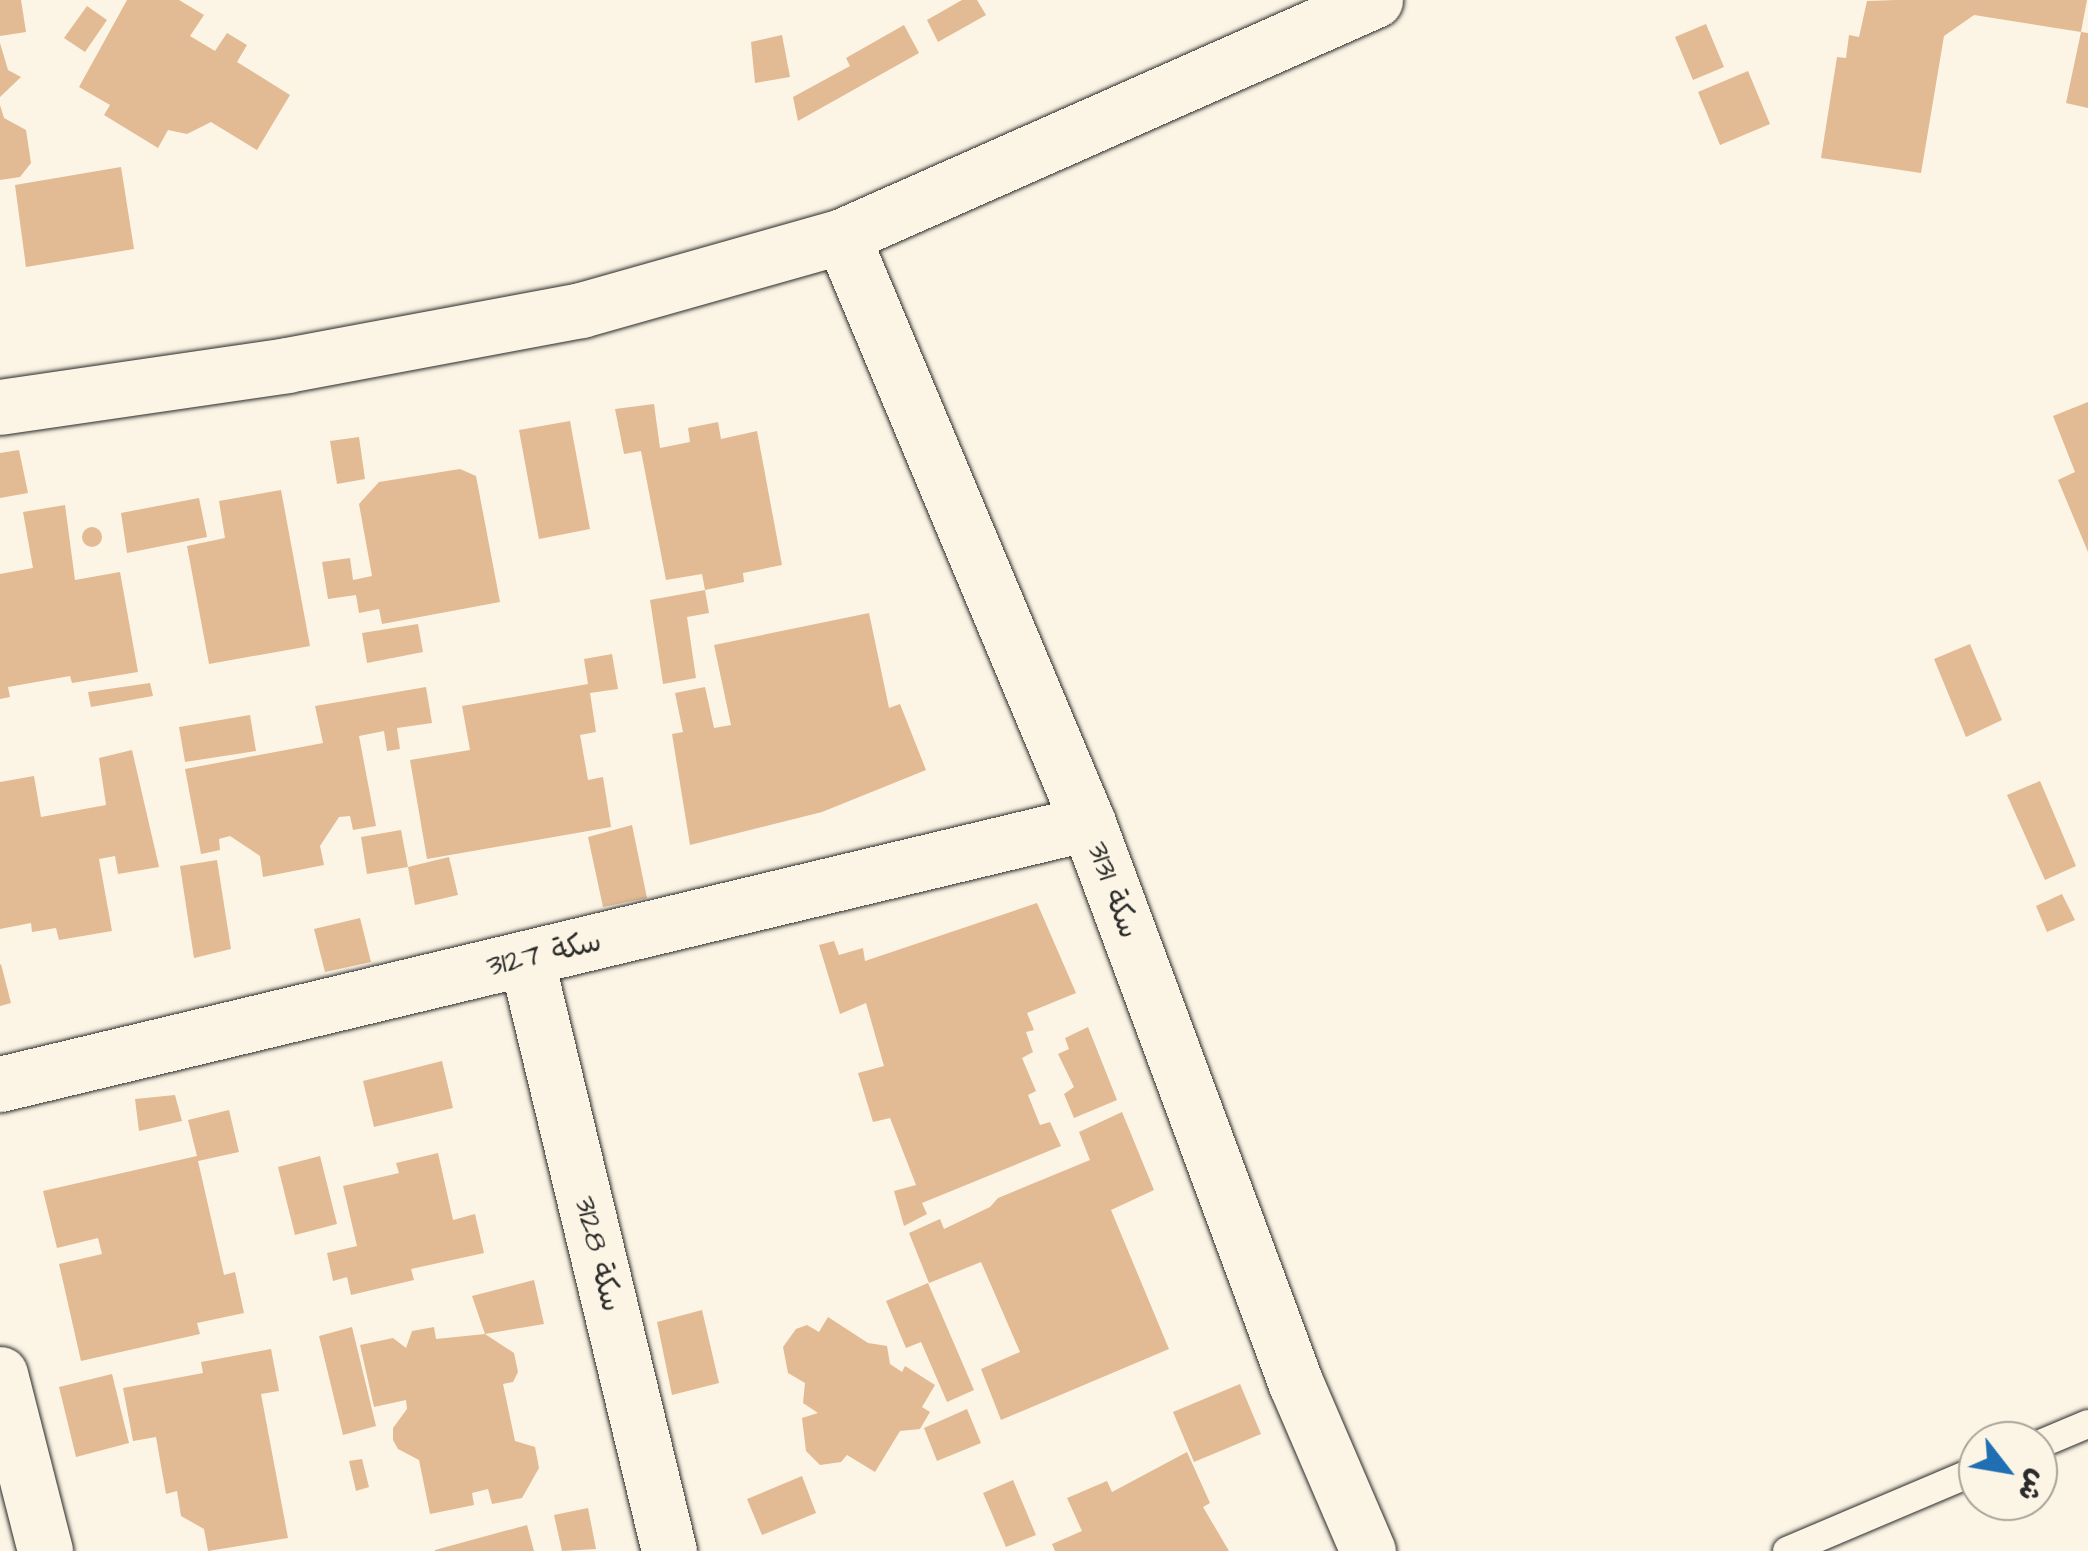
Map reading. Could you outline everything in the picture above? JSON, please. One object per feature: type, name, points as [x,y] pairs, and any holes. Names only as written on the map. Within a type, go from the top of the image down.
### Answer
[{"type":"street","points":[[0,407],[287,364],[581,310],[842,236],[1375,0]]},
{"type":"street","name":"سكة 3131","points":[[842,236],[1088,823],[1296,1384],[1368,1551]]},
{"type":"street","name":"سكة 3127","points":[[0,1084],[1088,823]]},
{"type":"street","name":"سكة 3128","points":[[526,958],[669,1551]]},
{"type":"street","points":[[0,1374],[45,1551]]},
{"type":"lane","points":[[2058,1437],[2088,1424]]},
{"type":"lane","points":[[1788,1551],[1958,1479]]},
{"type":"building","points":[[0,0],[21,0],[26,32],[0,36]]},
{"type":"building","points":[[127,0],[179,0],[204,15],[190,36],[215,51],[227,33],[247,45],[237,62],[290,95],[257,150],[211,122],[187,134],[168,130],[158,148],[104,115],[110,105],[79,87]]},
{"type":"building","points":[[962,0],[977,0],[986,15],[938,42],[927,20]]},
{"type":"building","points":[[2087,0],[2081,32],[1974,15],[1944,36],[1921,173],[1821,158],[1837,57],[1846,58],[1849,35],[1859,37],[1867,1]]},
{"type":"building","points":[[87,6],[107,20],[85,52],[64,38]]},
{"type":"building","points":[[1706,24],[1724,67],[1693,80],[1675,37]]},
{"type":"building","points":[[904,25],[919,53],[798,121],[793,97],[850,66],[846,58]]},
{"type":"building","points":[[2081,32],[2088,33],[2088,108],[2066,103]]},
{"type":"building","points":[[782,35],[790,77],[755,83],[751,42]]},
{"type":"building","points":[[0,43],[8,70],[21,77],[0,97]]},
{"type":"building","points":[[1748,71],[1770,124],[1720,145],[1698,92]]},
{"type":"building","points":[[0,105],[4,118],[26,130],[31,163],[20,177],[0,180]]},
{"type":"building","points":[[121,167],[134,249],[26,267],[15,185]]},
{"type":"building","points":[[2088,402],[2088,552],[2058,480],[2075,472],[2053,416]]},
{"type":"building","points":[[654,404],[660,448],[690,442],[688,428],[718,422],[721,439],[757,431],[782,565],[743,573],[744,582],[705,590],[702,574],[666,580],[641,451],[624,454],[615,409]]},
{"type":"building","points":[[570,421],[590,529],[539,539],[519,430]]},
{"type":"building","points":[[359,437],[365,479],[337,484],[330,441]]},
{"type":"building","points":[[19,450],[28,493],[0,498],[0,453]]},
{"type":"building","points":[[460,469],[476,476],[500,602],[382,624],[379,609],[359,613],[356,595],[328,599],[322,562],[350,558],[353,580],[372,576],[359,504],[379,482]]},
{"type":"building","points":[[281,490],[310,646],[209,664],[187,546],[225,538],[219,501]]},
{"type":"building","points":[[199,498],[207,537],[127,553],[121,513]]},
{"type":"building","points":[[65,505],[75,580],[120,572],[138,672],[72,683],[70,676],[8,687],[10,697],[0,699],[0,574],[33,568],[23,512]]},
{"type":"building","points":[[92,527],[102,537],[92,547],[82,537]]},
{"type":"building","points":[[705,590],[709,613],[687,617],[696,678],[663,684],[650,600]]},
{"type":"building","points":[[869,613],[889,708],[900,704],[926,770],[822,812],[690,845],[672,734],[683,732],[675,693],[705,687],[714,728],[731,725],[714,645]]},
{"type":"building","points":[[418,624],[423,652],[367,663],[362,633]]},
{"type":"building","points":[[1970,644],[2002,720],[1966,737],[1934,659]]},
{"type":"building","points":[[612,654],[618,689],[590,693],[596,732],[580,735],[588,780],[603,777],[611,827],[427,859],[410,760],[470,750],[462,706],[588,684],[584,659]]},
{"type":"building","points":[[150,683],[153,696],[91,707],[88,692]]},
{"type":"building","points":[[426,687],[432,723],[397,728],[400,749],[387,751],[384,731],[359,736],[376,826],[353,830],[350,816],[339,817],[320,846],[324,865],[263,877],[260,856],[230,836],[219,839],[220,850],[201,854],[185,769],[323,743],[315,706]]},
{"type":"building","points":[[250,715],[256,751],[185,762],[179,727]]},
{"type":"building","points":[[132,750],[159,867],[118,874],[115,856],[99,859],[112,931],[59,940],[56,928],[32,932],[31,923],[0,929],[0,782],[34,776],[41,817],[106,805],[99,758]]},
{"type":"building","points":[[2040,781],[2076,866],[2045,880],[2007,795]]},
{"type":"building","points":[[632,825],[647,898],[603,907],[588,837]]},
{"type":"building","points":[[401,830],[408,867],[367,874],[361,837]]},
{"type":"building","points":[[449,857],[458,895],[415,905],[408,867]]},
{"type":"building","points":[[217,860],[231,949],[194,958],[180,866]]},
{"type":"building","points":[[2062,894],[2075,920],[2047,932],[2036,906]]},
{"type":"building","points":[[1037,903],[1076,993],[1027,1013],[1034,1030],[1026,1032],[1033,1052],[1022,1058],[1036,1091],[1028,1095],[1040,1125],[1050,1122],[1061,1146],[922,1203],[927,1214],[904,1226],[894,1191],[916,1185],[890,1118],[873,1122],[858,1073],[884,1066],[866,1003],[840,1014],[819,945],[834,941],[839,955],[863,948],[865,961]]},
{"type":"building","points":[[360,918],[371,962],[325,972],[314,929]]},
{"type":"building","points":[[0,965],[11,1003],[0,1006]]},
{"type":"building","points":[[1088,1027],[1117,1100],[1074,1118],[1064,1094],[1074,1087],[1058,1054],[1069,1049],[1065,1038]]},
{"type":"building","points":[[442,1061],[453,1108],[374,1127],[363,1081]]},
{"type":"building","points":[[175,1095],[182,1121],[139,1131],[135,1099]]},
{"type":"building","points":[[229,1110],[239,1152],[198,1161],[224,1275],[235,1272],[244,1313],[197,1323],[200,1334],[81,1361],[59,1264],[102,1254],[98,1238],[57,1248],[43,1191],[197,1156],[188,1120]]},
{"type":"building","points":[[1122,1112],[1154,1190],[1111,1210],[1169,1349],[1001,1420],[981,1369],[1020,1352],[981,1262],[929,1283],[909,1233],[940,1219],[944,1229],[990,1207],[998,1198],[1090,1160],[1079,1132]]},
{"type":"building","points":[[438,1153],[453,1220],[475,1214],[484,1253],[411,1269],[414,1280],[351,1295],[347,1277],[333,1281],[327,1253],[357,1246],[343,1186],[399,1173],[396,1163]]},
{"type":"building","points":[[320,1156],[337,1224],[295,1235],[278,1167]]},
{"type":"building","points":[[534,1280],[544,1324],[485,1334],[472,1296]]},
{"type":"building","points":[[928,1283],[974,1390],[947,1402],[921,1342],[906,1348],[886,1301]]},
{"type":"building","points":[[702,1310],[719,1383],[672,1395],[657,1322]]},
{"type":"building","points":[[828,1317],[868,1343],[887,1346],[890,1364],[902,1372],[905,1366],[935,1385],[922,1407],[930,1412],[920,1429],[900,1431],[875,1472],[847,1455],[841,1462],[820,1465],[806,1451],[802,1418],[818,1413],[803,1403],[805,1383],[788,1373],[783,1347],[796,1329],[807,1325],[819,1332]]},
{"type":"building","points":[[352,1327],[376,1426],[343,1435],[319,1336]]},
{"type":"building","points":[[434,1327],[436,1339],[485,1334],[514,1353],[518,1372],[513,1382],[503,1384],[515,1441],[535,1447],[539,1468],[522,1498],[492,1504],[488,1489],[472,1493],[474,1505],[430,1514],[419,1460],[398,1449],[393,1440],[393,1428],[407,1409],[406,1400],[374,1407],[360,1345],[393,1338],[406,1348],[412,1331]]},
{"type":"building","points":[[271,1349],[279,1391],[261,1394],[288,1538],[208,1551],[204,1529],[181,1516],[177,1491],[166,1494],[156,1437],[133,1441],[123,1388],[203,1373],[201,1362]]},
{"type":"building","points":[[112,1374],[129,1443],[76,1457],[59,1387]]},
{"type":"building","points":[[1240,1384],[1261,1434],[1194,1462],[1173,1412]]},
{"type":"building","points":[[967,1409],[981,1443],[937,1461],[924,1428]]},
{"type":"building","points":[[1187,1452],[1210,1503],[1203,1507],[1229,1551],[1055,1551],[1052,1544],[1082,1531],[1067,1498],[1107,1481],[1112,1492]]},
{"type":"building","points":[[362,1459],[369,1487],[356,1491],[349,1461]]},
{"type":"building","points":[[802,1476],[816,1513],[762,1535],[747,1499]]},
{"type":"building","points":[[1013,1480],[1036,1535],[1006,1547],[983,1493]]},
{"type":"building","points":[[588,1508],[596,1549],[562,1551],[554,1515]]},
{"type":"building","points":[[527,1525],[534,1551],[435,1551],[435,1550]]}]
